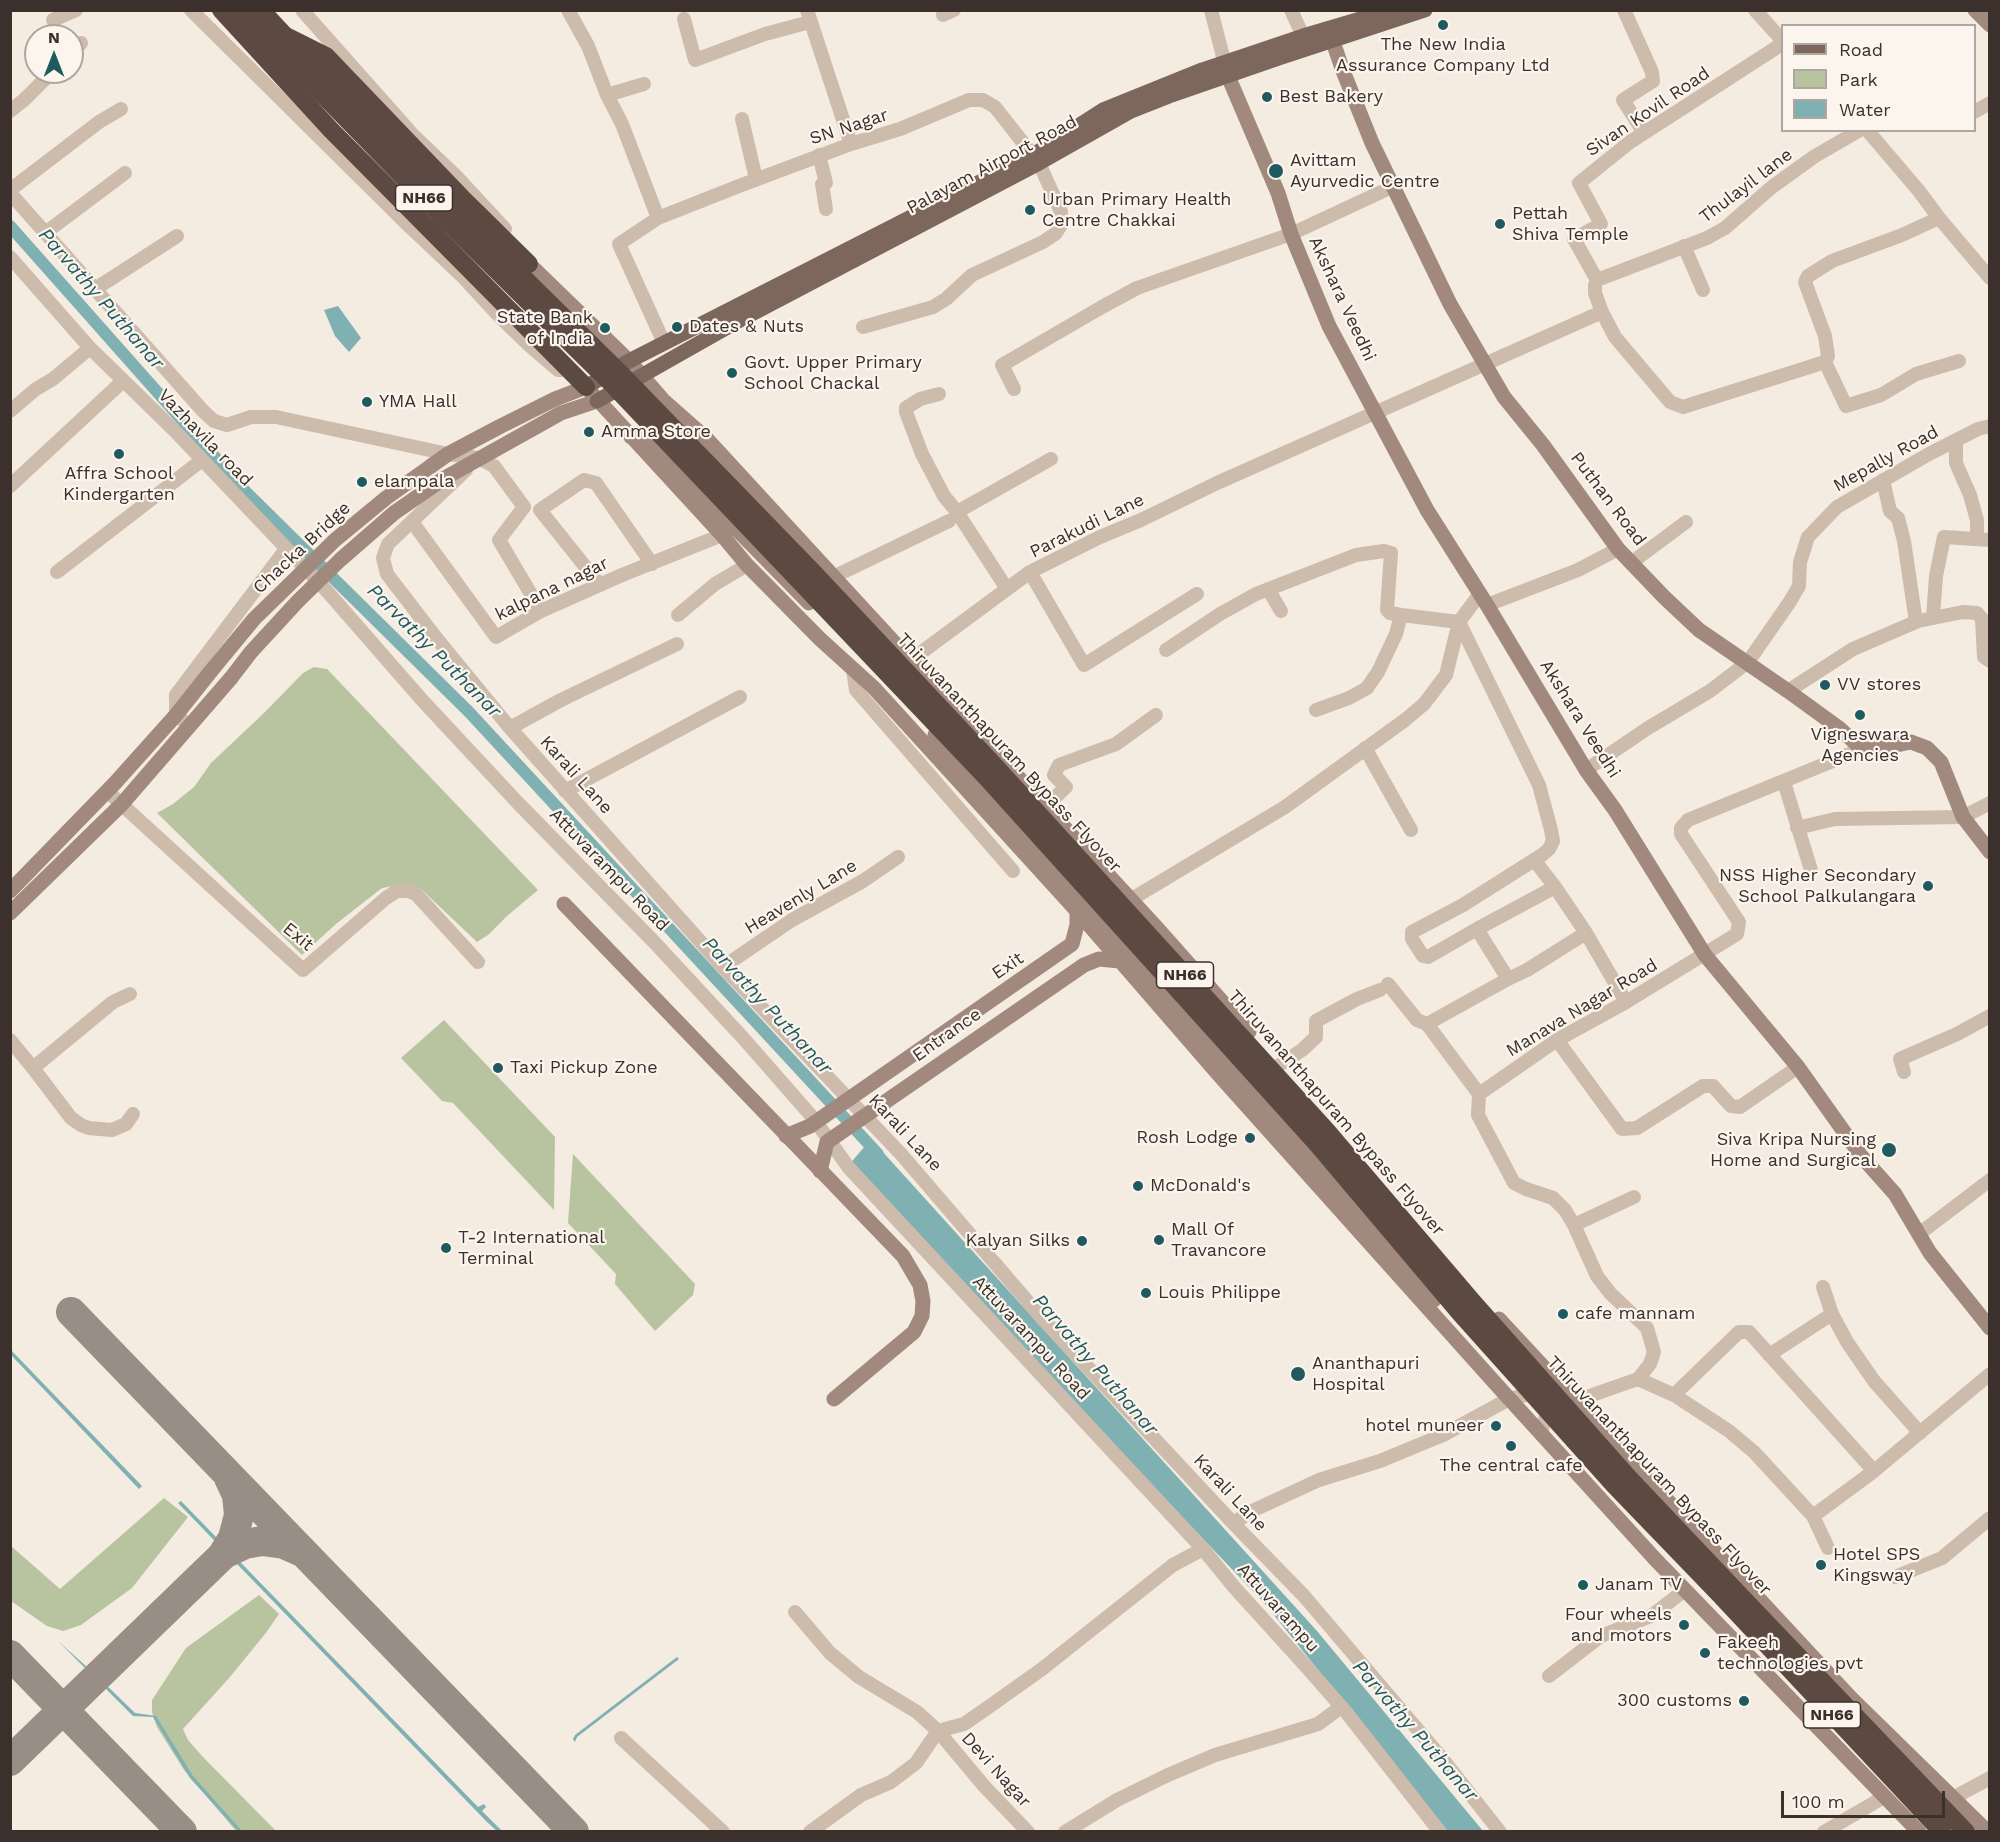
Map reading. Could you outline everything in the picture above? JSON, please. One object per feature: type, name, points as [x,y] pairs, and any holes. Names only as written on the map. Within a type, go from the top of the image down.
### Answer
[{"type":"highway","points":[[221,10],[332,130],[592,394]]},
{"type":"highway","name":"NH66","points":[[240,10],[445,220],[620,373]]},
{"type":"highway","name":"NH66","points":[[261,10],[359,115],[620,373]]},
{"type":"highway","points":[[286,36],[326,56],[464,201],[529,264]]},
{"type":"highway","name":"Thiruvananthapuram Bypass Flyover","points":[[620,373],[813,572],[994,765],[1327,1131],[1473,1302],[1729,1594],[1942,1832]]},
{"type":"highway","name":"Thiruvananthapuram Bypass Flyover","points":[[1729,1594],[1966,1832]]},
{"type":"main road","name":"Palayam Airport Road","points":[[592,394],[664,343],[1131,111],[1303,36],[1331,36],[1391,10]]},
{"type":"main road","name":"Palayam Airport Road","points":[[1226,69],[1425,10]]},
{"type":"main road","name":"Palayam Airport Road","points":[[592,394],[643,377],[740,320],[1036,159]]},
{"type":"street","points":[[54,20],[75,10]]},
{"type":"street","points":[[191,10],[463,277],[499,316],[558,370],[568,370]]},
{"type":"street","points":[[302,10],[412,134],[456,176],[518,243],[529,264],[620,373],[643,377],[663,400],[706,438],[1158,929],[1481,1299],[1851,1698],[1988,1832]]},
{"type":"street","points":[[568,10],[588,46],[607,95],[622,124],[658,218]]},
{"type":"street","points":[[1211,10],[1226,69]]},
{"type":"street","points":[[1291,10],[1303,36]]},
{"type":"street","points":[[1624,10],[1652,72],[1653,81],[1623,100],[1644,133]]},
{"type":"street","points":[[1755,10],[1781,41]]},
{"type":"street","points":[[1975,10],[1989,24]]},
{"type":"street","points":[[684,19],[695,60],[808,16],[851,144]]},
{"type":"street","name":"Puthan Road","points":[[1331,36],[1364,125],[1450,304],[1504,397],[1543,445],[1618,549],[1664,597],[1699,630],[1788,691],[1862,749]]},
{"type":"street","name":"Sivan Kovil Road","points":[[1597,280],[1574,239],[1601,224],[1579,183],[1644,133],[1781,43]]},
{"type":"street","name":"Akshara Veedhi","points":[[1226,69],[1278,193],[1291,234],[1329,326],[1427,510],[1586,770],[1615,810],[1705,955],[1798,1067],[1862,1157],[1895,1194],[1930,1253],[1989,1328]]},
{"type":"street","points":[[10,111],[40,84]]},
{"type":"street","points":[[607,95],[644,84]]},
{"type":"street","name":"SN Nagar","points":[[664,343],[620,244],[658,218],[819,155],[900,129],[969,100],[983,100],[994,107],[1036,159]]},
{"type":"street","points":[[1976,111],[1989,103]]},
{"type":"street","points":[[122,109],[99,122],[10,192],[214,421],[227,424],[251,417],[276,417],[448,454],[478,458],[494,466],[524,507],[535,512],[584,480],[596,483],[652,564]]},
{"type":"street","points":[[742,119],[756,179]]},
{"type":"street","name":"Thulayil lane","points":[[1597,280],[1707,238],[1725,228],[1772,187],[1815,156],[1857,132]]},
{"type":"street","points":[[1869,132],[1920,191],[1939,218],[1989,278]]},
{"type":"street","points":[[819,155],[826,183],[822,184],[825,209]]},
{"type":"street","points":[[863,327],[933,307],[946,299],[972,275],[1043,242],[1055,234],[1061,225],[1061,212],[1036,159]]},
{"type":"street","points":[[45,233],[125,173]]},
{"type":"street","points":[[1014,389],[1002,365],[1137,288],[1291,234],[1394,186]]},
{"type":"street","points":[[1939,218],[1902,235],[1832,261],[1808,276],[1805,282],[1826,336],[1828,356],[1826,362],[1846,406],[1881,395],[1916,374],[1959,361]]},
{"type":"street","points":[[95,289],[177,236]]},
{"type":"street","points":[[1684,246],[1703,290]]},
{"type":"street","name":"Vazhavila road","points":[[10,257],[90,348],[202,460],[326,590]]},
{"type":"street","points":[[1597,280],[1595,293],[1615,337],[1670,402],[1683,407],[1826,362]]},
{"type":"street","points":[[1486,364],[1602,312]]},
{"type":"street","points":[[10,411],[36,388],[53,379],[90,348]]},
{"type":"street","name":"Parakudi Lane","points":[[1197,594],[1084,665],[1030,572],[1217,483],[1486,364]]},
{"type":"street","points":[[10,486],[123,381]]},
{"type":"street","points":[[592,394],[747,565],[874,688],[1077,910],[1230,1086],[1509,1399],[1685,1590],[1919,1832]]},
{"type":"street","name":"Chacka Bridge","points":[[10,891],[176,716],[254,619],[335,540],[386,498],[448,454],[555,399],[592,394]]},
{"type":"street","name":"Chacka Bridge","points":[[10,913],[121,805],[251,652],[340,560],[394,513],[443,479],[592,394]]},
{"type":"street","points":[[939,394],[920,399],[906,408],[906,412],[922,454],[945,496],[953,517],[1007,590]]},
{"type":"street","name":"Mepally Road","points":[[1586,770],[1648,728],[1710,691],[1748,662],[1799,586],[1800,562],[1808,537],[1837,507],[1956,441],[1989,426]]},
{"type":"street","points":[[630,437],[646,440],[657,448],[786,581],[871,663],[1327,1175],[1475,1348],[1476,1362]]},
{"type":"street","points":[[1933,617],[1936,576],[1944,537],[1983,540],[1970,495],[1956,463],[1956,441]]},
{"type":"street","name":"Karali Lane","points":[[478,458],[413,523],[388,544],[383,558],[387,574],[510,729],[723,967],[901,1154],[1041,1317],[1304,1596],[1441,1757],[1500,1832]]},
{"type":"street","points":[[833,577],[953,517],[1051,459]]},
{"type":"street","points":[[57,572],[202,460]]},
{"type":"street","points":[[1883,480],[1890,512],[1898,518],[1904,541],[1916,622]]},
{"type":"street","points":[[524,507],[499,540],[541,611]]},
{"type":"street","points":[[540,510],[600,585]]},
{"type":"street","points":[[1631,563],[1686,522]]},
{"type":"street","name":"kalpana nagar","points":[[413,523],[496,637],[541,611],[722,535]]},
{"type":"street","points":[[190,726],[176,716],[176,695],[286,549]]},
{"type":"street","points":[[1130,900],[1285,807],[1424,704],[1446,675],[1459,622],[1483,600],[1578,570],[1618,549]]},
{"type":"street","points":[[1166,650],[1220,614],[1268,589],[1356,555],[1384,551],[1391,554],[1387,609],[1390,613],[1459,622]]},
{"type":"street","points":[[678,615],[715,584],[747,565]]},
{"type":"street","points":[[911,660],[1030,572]]},
{"type":"street","points":[[1268,589],[1281,611]]},
{"type":"street","name":"Attuvarampu Road","points":[[326,590],[449,728],[729,1023],[814,1119],[849,1168],[1203,1549]]},
{"type":"street","points":[[1788,691],[1853,649],[1916,622],[1963,612],[1977,613],[1982,619],[1984,657],[1989,661]]},
{"type":"street","points":[[1316,710],[1349,698],[1367,688],[1378,672],[1396,634],[1401,615]]},
{"type":"street","points":[[1459,622],[1539,785],[1553,841],[1550,849],[1535,861],[1463,905],[1412,932],[1412,939],[1423,956],[1428,957],[1555,887]]},
{"type":"street","points":[[510,729],[561,700],[677,644]]},
{"type":"street","points":[[853,670],[856,690],[1013,871]]},
{"type":"street","points":[[566,791],[740,697]]},
{"type":"street","points":[[1045,807],[1066,787],[1054,775],[1059,765],[1116,744],[1156,715]]},
{"type":"street","points":[[1811,870],[1784,782],[1862,749],[1877,749],[1911,742],[1927,748],[1941,762],[1964,817],[1989,850]]},
{"type":"street","points":[[1365,748],[1411,830]]},
{"type":"street","name":"Manava Nagar Road","points":[[1479,1094],[1557,1040],[1626,1002],[1737,934],[1740,922],[1684,840],[1681,828],[1688,820],[1784,782]]},
{"type":"street","points":[[107,791],[121,805]]},
{"type":"street","points":[[1797,828],[1835,819],[1964,817],[1989,803]]},
{"type":"street","name":"Exit","points":[[121,805],[303,970],[397,891],[416,894],[478,962]]},
{"type":"street","name":"Heavenly Lane","points":[[723,967],[792,920],[863,881],[898,857]]},
{"type":"street","points":[[1535,861],[1586,933],[1626,1002]]},
{"type":"street","points":[[564,904],[903,1256],[920,1285],[923,1301],[922,1316],[914,1332],[834,1399]]},
{"type":"street","name":"Exit","points":[[786,1136],[810,1126],[1072,944],[1077,925],[1077,910]]},
{"type":"street","points":[[1477,929],[1508,979]]},
{"type":"street","points":[[1426,1024],[1527,970],[1586,933]]},
{"type":"street","name":"Entrance","points":[[820,1171],[827,1142],[1084,965],[1099,959],[1120,961]]},
{"type":"street","points":[[1278,1066],[1302,1050],[1316,1037],[1316,1021],[1384,987],[1417,1020],[1426,1024],[1479,1094],[1478,1115],[1514,1183],[1553,1198],[1565,1210],[1597,1276],[1610,1293],[1647,1328],[1654,1352],[1650,1364],[1638,1379],[1575,1401],[1564,1401],[1547,1414],[1541,1432]]},
{"type":"street","points":[[33,1068],[113,1002],[130,994]]},
{"type":"street","points":[[1904,1072],[1900,1059],[1957,1034],[1989,1016]]},
{"type":"street","points":[[10,1040],[71,1118],[89,1128],[112,1130],[126,1124],[133,1114]]},
{"type":"street","points":[[1557,1040],[1616,1124],[1628,1130],[1637,1128],[1703,1086],[1713,1086],[1731,1106],[1740,1107],[1798,1067]]},
{"type":"street","points":[[1919,1234],[1989,1180]]},
{"type":"street","points":[[1574,1225],[1634,1197]]},
{"type":"street","points":[[1823,1287],[1832,1314],[1847,1342],[1874,1381],[1920,1433]]},
{"type":"street","points":[[1769,1355],[1832,1314]]},
{"type":"street","points":[[1674,1395],[1740,1332],[1752,1334],[1874,1471]]},
{"type":"street","points":[[1233,1523],[1254,1510],[1319,1480],[1380,1461],[1443,1436],[1509,1399],[1526,1395],[1541,1382],[1541,1364]]},
{"type":"street","points":[[1813,1516],[1874,1471],[1989,1374]]},
{"type":"street","points":[[1638,1379],[1674,1395],[1730,1431],[1754,1452],[1813,1516],[1828,1548]]},
{"type":"street","points":[[1895,1577],[1942,1558],[1989,1518]]},
{"type":"street","points":[[810,1832],[861,1795],[891,1782],[916,1763],[938,1731],[964,1724],[1042,1670],[1173,1565],[1203,1549]]},
{"type":"street","name":"Attuvarampu","points":[[1203,1549],[1341,1707],[1440,1832]]},
{"type":"street","points":[[1549,1676],[1601,1636],[1651,1616],[1685,1590]]},
{"type":"street","name":"Devi Nagar","points":[[795,1612],[830,1653],[844,1665],[859,1677],[917,1712],[938,1731],[984,1786],[1028,1832]]},
{"type":"street","points":[[1065,1832],[1117,1800],[1168,1775],[1215,1755],[1318,1724],[1341,1707]]},
{"type":"street","points":[[621,1738],[723,1832]]},
{"type":"street","points":[[1953,1798],[1989,1778]]},
{"type":"street","points":[[1824,1832],[1884,1797]]},
{"type":"green space","points":[[314,667],[327,669],[538,890],[488,935],[477,942],[421,889],[404,884],[382,888],[336,924],[302,955],[157,813],[173,804],[194,787],[211,763],[303,673]]},
{"type":"green space","points":[[444,1020],[555,1137],[554,1210],[453,1103],[442,1101],[401,1058]]},
{"type":"green space","points":[[573,1154],[695,1284],[693,1295],[655,1331],[615,1284],[616,1274],[568,1223]]},
{"type":"green space","points":[[164,1498],[188,1517],[132,1588],[81,1625],[63,1631],[47,1626],[11,1601],[11,1546],[60,1589]]},
{"type":"green space","points":[[259,1595],[279,1614],[230,1677],[183,1729],[188,1740],[202,1756],[276,1831],[236,1831],[184,1770],[157,1727],[152,1712],[152,1700],[186,1648]]},
{"type":"water","points":[[338,306],[361,338],[349,352],[335,336],[324,310]]},
{"type":"water","points":[[871,1139],[1317,1631],[1483,1831],[1447,1831],[1266,1605],[848,1166]]},
{"type":"water","points":[[11,1350],[142,1486],[139,1489],[11,1355]]},
{"type":"water","points":[[181,1501],[478,1807],[484,1804],[486,1807],[482,1811],[502,1831],[497,1831],[486,1821],[178,1503]]},
{"type":"water","points":[[58,1641],[135,1713],[156,1716],[193,1776],[242,1831],[238,1831],[190,1778],[153,1717],[133,1716]]},
{"type":"water","points":[[677,1657],[679,1659],[577,1737],[575,1742],[573,1739],[575,1735]]},
{"type":"waterway","name":"Parvathy Puthanar","points":[[10,226],[246,492],[469,712],[878,1154]]},
{"type":"taxiway","points":[[71,1312],[574,1832]]},
{"type":"taxiway","points":[[226,1552],[222,1556],[233,1538],[239,1515],[237,1495],[229,1478]]},
{"type":"taxiway","points":[[10,1761],[224,1554],[245,1544],[262,1541],[284,1544],[302,1552]]},
{"type":"taxiway","points":[[10,1655],[182,1832]]},
{"type":"place","name":"The New India Assurance Company Ltd","points":[[1443,25]]},
{"type":"place","name":"Best Bakery","points":[[1267,97]]},
{"type":"place","name":"Avittam Ayurvedic Centre","points":[[1276,171]]},
{"type":"place","name":"Urban Primary Health Centre Chakkai","points":[[1030,210]]},
{"type":"place","name":"Pettah Shiva Temple","points":[[1500,224]]},
{"type":"place","name":"Dates & Nuts","points":[[677,327]]},
{"type":"place","name":"State Bank of India","points":[[605,328]]},
{"type":"place","name":"Govt. Upper Primary School Chackal","points":[[732,373]]},
{"type":"place","name":"YMA Hall","points":[[367,402]]},
{"type":"place","name":"Amma Store","points":[[589,432]]},
{"type":"place","name":"Affra School Kindergarten","points":[[119,454]]},
{"type":"place","name":"elampala","points":[[362,482]]},
{"type":"place","name":"VV stores","points":[[1825,685]]},
{"type":"place","name":"Vigneswara Agencies","points":[[1860,715]]},
{"type":"place","name":"NSS Higher Secondary School Palkulangara","points":[[1928,886]]},
{"type":"place","name":"Taxi Pickup Zone","points":[[498,1068]]},
{"type":"place","name":"Rosh Lodge","points":[[1250,1138]]},
{"type":"place","name":"Siva Kripa Nursing Home and Surgical","points":[[1889,1150]]},
{"type":"place","name":"McDonald's","points":[[1138,1186]]},
{"type":"place","name":"Mall Of Travancore","points":[[1159,1240]]},
{"type":"place","name":"Kalyan Silks","points":[[1082,1241]]},
{"type":"place","name":"T-2 International Terminal","points":[[446,1248]]},
{"type":"place","name":"Louis Philippe","points":[[1146,1293]]},
{"type":"place","name":"cafe mannam","points":[[1563,1314]]},
{"type":"place","name":"Ananthapuri Hospital","points":[[1298,1374]]},
{"type":"place","name":"hotel muneer","points":[[1496,1426]]},
{"type":"place","name":"The central cafe","points":[[1511,1446]]},
{"type":"place","name":"Hotel SPS Kingsway","points":[[1821,1565]]},
{"type":"place","name":"Janam TV","points":[[1583,1585]]},
{"type":"place","name":"Four wheels and motors","points":[[1684,1625]]},
{"type":"place","name":"Fakeeh technologies pvt","points":[[1705,1653]]},
{"type":"place","name":"300 customs","points":[[1744,1701]]}]
